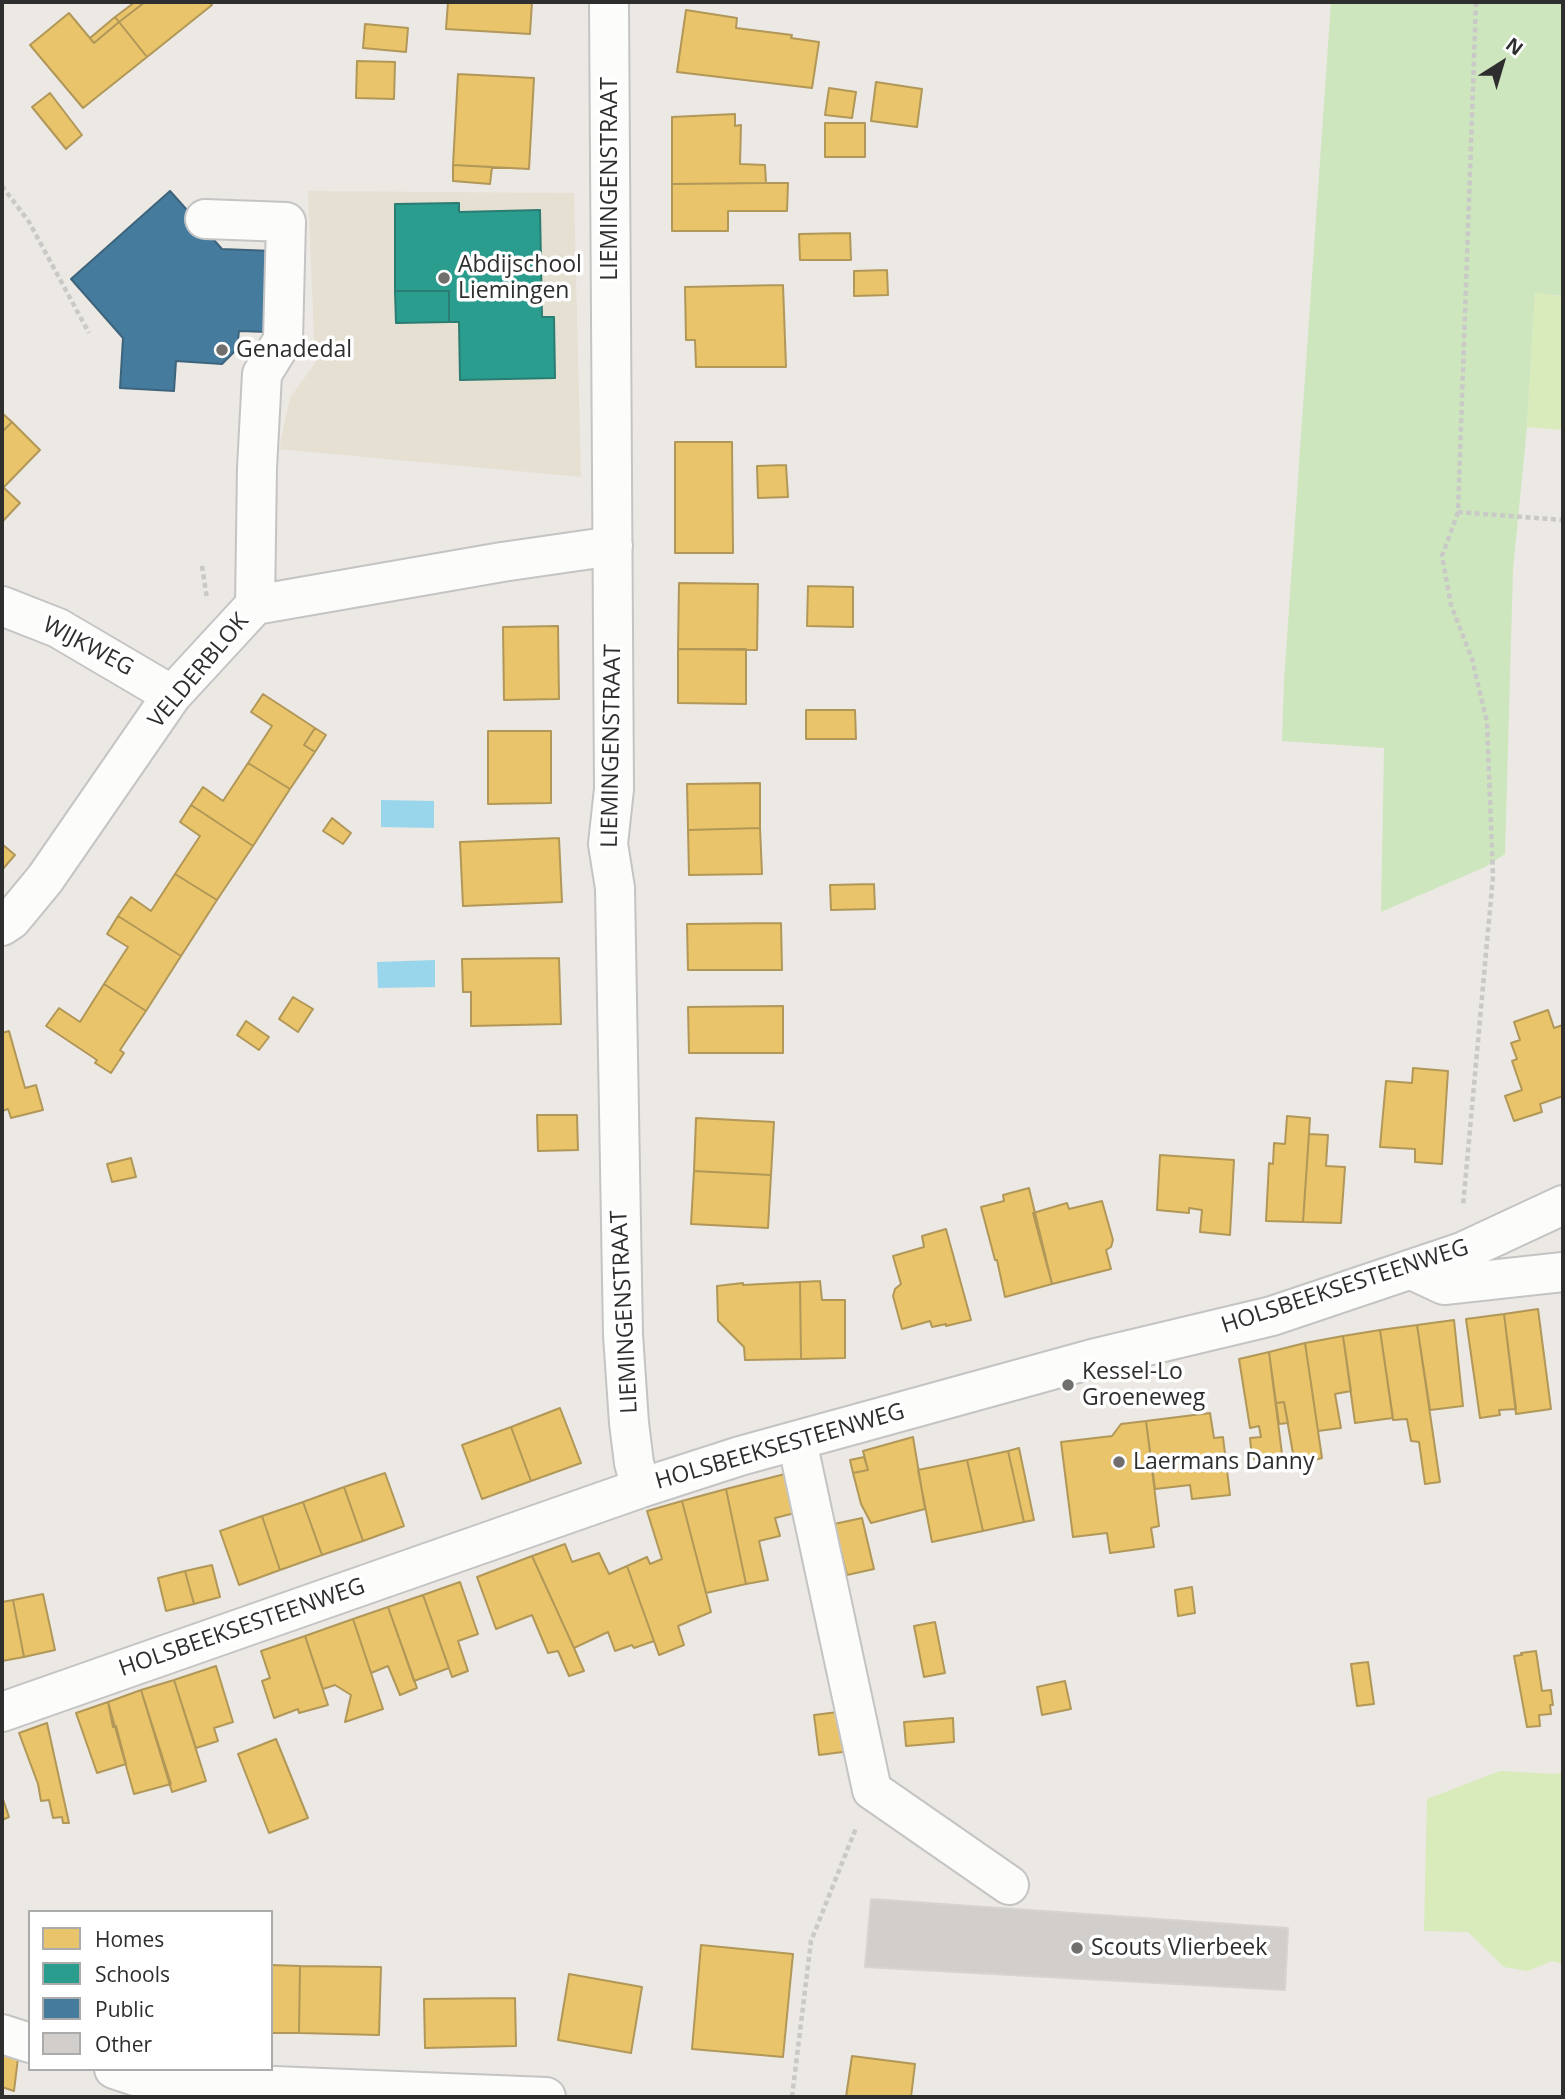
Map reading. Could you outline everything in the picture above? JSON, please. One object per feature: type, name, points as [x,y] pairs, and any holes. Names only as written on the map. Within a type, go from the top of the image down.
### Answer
[{"type":"street","name":"LIEMINGENSTRAAT","points":[[609,2],[614,789],[608,844],[615,888],[622,1335],[629,1423],[641,1488]]},
{"type":"street","points":[[205,219],[286,222],[283,340],[262,374],[257,468],[255,606]]},
{"type":"street","name":"VELDERBLOK","points":[[2,926],[45,879],[172,695],[255,606],[502,562],[613,546]]},
{"type":"street","name":"WIJKWEG","points":[[2,606],[58,628],[172,695]]},
{"type":"street","name":"HOLSBEEKSESTEENWEG","points":[[2,1712],[641,1488],[740,1456],[1092,1359],[1272,1316],[1462,1252],[1563,1205]]},
{"type":"street","points":[[1412,1270],[1444,1285],[1563,1272]]},
{"type":"street","points":[[797,1441],[872,1790],[1009,1885]]},
{"type":"street","points":[[2,2034],[28,2042]]},
{"type":"street","points":[[120,2071],[150,2081],[546,2097]]},
{"type":"path","points":[[1462,1252],[1462,1215],[1493,876],[1487,722],[1472,659],[1451,605],[1442,556],[1458,512],[1475,2]]},
{"type":"path","points":[[2,186],[29,222],[89,333]]},
{"type":"path","points":[[1458,512],[1563,520]]},
{"type":"path","points":[[202,566],[209,605]]},
{"type":"path","points":[[792,2097],[811,1941],[872,1790]]},
{"type":"shaded area","name":"Abdijschool Liemingen","points":[[308,191],[574,193],[581,477],[279,449],[290,398],[315,363]]},
{"type":"green space","points":[[1331,2],[1563,2],[1563,296],[1535,293],[1527,427],[1513,570],[1505,854],[1485,867],[1381,912],[1384,748],[1282,741]]},
{"type":"green space","points":[[1535,292],[1563,297],[1563,430],[1527,427]]},
{"type":"green space","points":[[1500,1771],[1556,1774],[1563,1772],[1563,1964],[1552,1961],[1528,1971],[1504,1967],[1468,1932],[1424,1931],[1427,1799]]},
{"type":"water","points":[[381,800],[434,801],[434,828],[381,827]]},
{"type":"water","points":[[435,960],[435,987],[378,988],[377,962]]},
{"type":"building: Homes","points":[[135,2],[145,2],[119,22],[115,17]]},
{"type":"building: Homes","points":[[145,2],[209,2],[212,5],[147,57],[119,22]]},
{"type":"building: Homes","points":[[448,2],[532,2],[530,34],[446,29]]},
{"type":"building: Homes","points":[[686,10],[737,18],[736,28],[792,35],[791,38],[819,42],[812,88],[677,72]]},
{"type":"building: Homes","points":[[69,13],[94,43],[119,22],[147,57],[83,108],[30,45]]},
{"type":"building: Homes","points":[[115,17],[119,22],[94,43],[90,38]]},
{"type":"building: Homes","points":[[365,24],[408,28],[406,52],[363,48]]},
{"type":"building: Homes","points":[[357,61],[395,62],[394,99],[356,98]]},
{"type":"building: Homes","points":[[458,74],[534,78],[529,169],[453,165]]},
{"type":"building: Homes","points":[[876,82],[922,89],[917,127],[871,121]]},
{"type":"building: Homes","points":[[829,88],[856,92],[852,118],[825,115]]},
{"type":"building: Homes","points":[[50,93],[82,135],[66,149],[32,107]]},
{"type":"building: Homes","points":[[735,114],[735,126],[741,125],[740,164],[765,165],[766,183],[672,184],[672,117]]},
{"type":"building: Homes","points":[[825,123],[865,123],[865,157],[825,157]]},
{"type":"building: Homes","points":[[453,165],[492,167],[490,184],[453,181]]},
{"type":"building: Homes","points":[[788,183],[787,211],[728,211],[728,231],[672,231],[672,184]]},
{"type":"building: Homes","points":[[850,233],[851,260],[800,260],[799,234]]},
{"type":"building: Homes","points":[[887,270],[888,295],[854,296],[854,271]]},
{"type":"building: Homes","points":[[783,285],[786,367],[696,367],[695,340],[686,340],[685,287]]},
{"type":"building: Homes","points":[[2,413],[12,422],[2,432]]},
{"type":"building: Homes","points":[[12,422],[40,450],[4,487],[2,432]]},
{"type":"building: Homes","points":[[675,442],[732,442],[733,553],[675,553]]},
{"type":"building: Homes","points":[[786,465],[788,497],[758,498],[757,466]]},
{"type":"building: Homes","points":[[2,486],[20,503],[2,522]]},
{"type":"building: Homes","points":[[679,583],[758,584],[757,650],[678,649]]},
{"type":"building: Homes","points":[[808,586],[853,587],[853,627],[807,626]]},
{"type":"building: Homes","points":[[558,626],[559,699],[504,700],[503,627]]},
{"type":"building: Homes","points":[[678,649],[746,649],[746,704],[678,703]]},
{"type":"building: Homes","points":[[263,694],[315,728],[304,745],[315,752],[290,789],[248,763],[272,726],[251,712]]},
{"type":"building: Homes","points":[[806,710],[855,710],[856,739],[806,739]]},
{"type":"building: Homes","points":[[315,728],[326,735],[315,752],[304,745]]},
{"type":"building: Homes","points":[[488,731],[551,731],[551,803],[488,804]]},
{"type":"building: Homes","points":[[248,763],[290,789],[253,846],[191,805],[203,787],[223,801]]},
{"type":"building: Homes","points":[[760,783],[760,828],[688,830],[687,784]]},
{"type":"building: Homes","points":[[191,805],[253,846],[217,900],[175,874],[200,836],[180,822]]},
{"type":"building: Homes","points":[[332,818],[351,833],[343,844],[323,831]]},
{"type":"building: Homes","points":[[760,828],[762,874],[689,875],[688,830]]},
{"type":"building: Homes","points":[[559,838],[562,902],[463,906],[460,842]]},
{"type":"building: Homes","points":[[2,844],[15,855],[2,870]]},
{"type":"building: Homes","points":[[175,874],[217,900],[181,956],[118,916],[131,897],[151,911]]},
{"type":"building: Homes","points":[[874,884],[875,909],[831,910],[830,885]]},
{"type":"building: Homes","points":[[118,916],[181,956],[146,1011],[104,984],[128,947],[107,934]]},
{"type":"building: Homes","points":[[781,923],[782,970],[688,970],[687,924]]},
{"type":"building: Homes","points":[[559,958],[561,1024],[471,1026],[471,992],[463,992],[462,959]]},
{"type":"building: Homes","points":[[104,984],[146,1011],[120,1050],[124,1053],[111,1073],[95,1063],[97,1060],[46,1026],[59,1008],[80,1022]]},
{"type":"building: Homes","points":[[293,997],[313,1009],[298,1032],[279,1019]]},
{"type":"building: Homes","points":[[783,1006],[783,1053],[689,1053],[688,1007]]},
{"type":"building: Homes","points":[[1548,1010],[1554,1028],[1563,1025],[1563,1096],[1540,1104],[1542,1112],[1514,1121],[1505,1096],[1522,1090],[1512,1061],[1517,1059],[1511,1043],[1520,1040],[1514,1022]]},
{"type":"building: Homes","points":[[246,1021],[269,1037],[259,1050],[237,1035]]},
{"type":"building: Homes","points":[[9,1031],[25,1088],[36,1085],[43,1110],[11,1118],[8,1109],[2,1111],[2,1033]]},
{"type":"building: Homes","points":[[1413,1068],[1448,1071],[1442,1164],[1415,1162],[1415,1149],[1380,1147],[1386,1081],[1412,1083]]},
{"type":"building: Homes","points":[[537,1115],[577,1115],[578,1150],[538,1151]]},
{"type":"building: Homes","points":[[1287,1116],[1310,1118],[1303,1222],[1266,1221],[1269,1163],[1273,1164],[1274,1143],[1285,1144]]},
{"type":"building: Homes","points":[[696,1118],[774,1122],[771,1175],[694,1171]]},
{"type":"building: Homes","points":[[1309,1134],[1328,1135],[1326,1166],[1345,1167],[1341,1223],[1303,1222]]},
{"type":"building: Homes","points":[[1160,1155],[1234,1160],[1230,1235],[1200,1232],[1202,1210],[1189,1208],[1189,1213],[1157,1210]]},
{"type":"building: Homes","points":[[131,1158],[136,1177],[112,1182],[107,1164]]},
{"type":"building: Homes","points":[[694,1171],[771,1175],[768,1228],[691,1224]]},
{"type":"building: Homes","points":[[1029,1188],[1052,1284],[1005,1297],[981,1207],[1004,1201],[1003,1195]]},
{"type":"building: Homes","points":[[1102,1201],[1113,1240],[1111,1247],[1106,1250],[1111,1269],[1052,1284],[1033,1213],[1067,1203],[1069,1209]]},
{"type":"building: Homes","points":[[946,1229],[971,1320],[932,1327],[930,1321],[902,1329],[893,1296],[895,1289],[901,1284],[893,1256],[924,1247],[922,1236]]},
{"type":"building: Homes","points":[[820,1281],[822,1300],[845,1300],[845,1358],[801,1359],[800,1282]]},
{"type":"building: Homes","points":[[800,1282],[801,1359],[745,1360],[744,1347],[718,1321],[717,1286]]},
{"type":"building: Homes","points":[[1538,1309],[1551,1409],[1516,1414],[1504,1314]]},
{"type":"building: Homes","points":[[1504,1314],[1516,1409],[1499,1410],[1500,1415],[1480,1418],[1466,1319]]},
{"type":"building: Homes","points":[[1454,1320],[1463,1406],[1430,1410],[1417,1325]]},
{"type":"building: Homes","points":[[1417,1325],[1440,1482],[1425,1484],[1419,1442],[1411,1441],[1407,1419],[1393,1420],[1380,1330]]},
{"type":"building: Homes","points":[[1380,1330],[1393,1418],[1355,1423],[1343,1336]]},
{"type":"building: Homes","points":[[1343,1336],[1351,1391],[1335,1394],[1341,1428],[1318,1431],[1305,1343]]},
{"type":"building: Homes","points":[[1305,1343],[1322,1458],[1295,1465],[1284,1402],[1276,1403],[1269,1352]]},
{"type":"building: Homes","points":[[1269,1352],[1282,1454],[1252,1459],[1250,1438],[1261,1437],[1259,1426],[1250,1428],[1239,1359]]},
{"type":"building: Homes","points":[[1284,1402],[1288,1423],[1279,1424],[1276,1403]]},
{"type":"building: Homes","points":[[560,1408],[581,1463],[531,1481],[511,1427]]},
{"type":"building: Homes","points":[[1210,1413],[1214,1438],[1223,1437],[1230,1495],[1192,1499],[1190,1485],[1155,1489],[1146,1421]]},
{"type":"building: Homes","points":[[1146,1421],[1159,1526],[1151,1528],[1154,1547],[1110,1553],[1107,1533],[1073,1537],[1061,1442],[1112,1436],[1121,1424]]},
{"type":"building: Homes","points":[[511,1427],[531,1481],[482,1499],[462,1445]]},
{"type":"building: Homes","points":[[913,1437],[925,1509],[871,1523],[861,1504],[853,1473],[868,1470],[863,1451]]},
{"type":"building: Homes","points":[[1019,1448],[1034,1520],[1024,1522],[1008,1451]]},
{"type":"building: Homes","points":[[1008,1451],[1024,1522],[983,1531],[967,1460]]},
{"type":"building: Homes","points":[[864,1457],[868,1470],[853,1473],[850,1460]]},
{"type":"building: Homes","points":[[967,1460],[983,1531],[932,1542],[918,1470]]},
{"type":"building: Homes","points":[[385,1473],[404,1526],[363,1541],[344,1487]]},
{"type":"building: Homes","points":[[785,1474],[795,1513],[775,1518],[780,1536],[759,1541],[768,1580],[746,1584],[726,1489]]},
{"type":"building: Homes","points":[[344,1487],[363,1541],[322,1555],[303,1502]]},
{"type":"building: Homes","points":[[726,1489],[746,1584],[706,1593],[682,1501]]},
{"type":"building: Homes","points":[[682,1501],[711,1612],[678,1626],[684,1645],[659,1655],[627,1566],[647,1557],[650,1564],[662,1559],[647,1511]]},
{"type":"building: Homes","points":[[303,1502],[322,1555],[280,1570],[262,1516]]},
{"type":"building: Homes","points":[[262,1516],[280,1570],[239,1585],[220,1531]]},
{"type":"building: Homes","points":[[862,1518],[874,1569],[847,1575],[834,1524]]},
{"type":"building: Homes","points":[[565,1544],[572,1562],[599,1553],[609,1574],[627,1566],[654,1641],[615,1651],[608,1632],[574,1648],[532,1556]]},
{"type":"building: Homes","points":[[532,1556],[584,1671],[569,1676],[558,1651],[548,1653],[532,1615],[496,1629],[477,1577]]},
{"type":"building: Homes","points":[[212,1565],[220,1597],[194,1604],[185,1571]]},
{"type":"building: Homes","points":[[185,1571],[194,1604],[166,1611],[158,1578]]},
{"type":"building: Homes","points":[[460,1582],[478,1634],[458,1641],[468,1671],[452,1677],[423,1595]]},
{"type":"building: Homes","points":[[1192,1587],[1195,1613],[1178,1616],[1175,1590]]},
{"type":"building: Homes","points":[[43,1594],[55,1650],[24,1657],[13,1600]]},
{"type":"building: Homes","points":[[423,1595],[449,1668],[414,1681],[388,1607]]},
{"type":"building: Homes","points":[[13,1600],[24,1657],[2,1661],[2,1602]]},
{"type":"building: Homes","points":[[388,1607],[417,1688],[400,1695],[388,1666],[371,1673],[353,1619]]},
{"type":"building: Homes","points":[[353,1619],[383,1709],[345,1722],[351,1695],[335,1685],[323,1689],[305,1636]]},
{"type":"building: Homes","points":[[935,1622],[945,1673],[924,1677],[914,1626]]},
{"type":"building: Homes","points":[[305,1636],[328,1705],[299,1713],[298,1709],[274,1718],[262,1681],[270,1678],[261,1651]]},
{"type":"building: Homes","points":[[1536,1651],[1542,1691],[1551,1690],[1553,1705],[1550,1705],[1551,1714],[1539,1715],[1540,1726],[1527,1727],[1514,1656]]},
{"type":"building: Homes","points":[[1368,1662],[1374,1704],[1357,1706],[1351,1664]]},
{"type":"building: Homes","points":[[216,1666],[233,1722],[214,1728],[218,1741],[196,1748],[174,1680]]},
{"type":"building: Homes","points":[[174,1680],[206,1781],[172,1792],[141,1690]]},
{"type":"building: Homes","points":[[1065,1681],[1071,1709],[1042,1715],[1037,1687]]},
{"type":"building: Homes","points":[[141,1690],[171,1784],[134,1794],[108,1702]]},
{"type":"building: Homes","points":[[108,1702],[113,1727],[116,1726],[126,1764],[97,1773],[76,1713]]},
{"type":"building: Homes","points":[[846,1711],[851,1751],[819,1755],[814,1715]]},
{"type":"building: Homes","points":[[953,1718],[954,1742],[906,1746],[904,1722]]},
{"type":"building: Homes","points":[[47,1723],[69,1823],[63,1823],[62,1817],[53,1818],[49,1800],[41,1801],[38,1784],[19,1733]]},
{"type":"building: Homes","points":[[276,1739],[308,1818],[269,1833],[238,1754]]},
{"type":"building: Homes","points":[[2,1796],[9,1817],[2,1820]]},
{"type":"building: Homes","points":[[701,1945],[793,1954],[783,2057],[692,2049]]},
{"type":"building: Homes","points":[[273,1965],[300,1966],[299,2033],[273,2033]]},
{"type":"building: Homes","points":[[300,1966],[381,1967],[379,2035],[299,2033]]},
{"type":"building: Homes","points":[[569,1974],[642,1987],[631,2053],[558,2040]]},
{"type":"building: Homes","points":[[515,1998],[516,2046],[425,2048],[424,1999]]},
{"type":"building: Homes","points":[[2,2045],[13,2048],[11,2057],[18,2058],[14,2091],[2,2087]]},
{"type":"building: Homes","points":[[852,2056],[915,2064],[911,2097],[846,2097]]},
{"type":"building: Schools","points":[[459,203],[459,212],[540,210],[542,317],[554,317],[555,378],[460,380],[459,322],[449,322],[449,291],[395,291],[395,204]]},
{"type":"building: Schools","points":[[395,291],[449,291],[449,322],[396,323]]},
{"type":"building: Public","points":[[170,191],[222,249],[273,251],[268,332],[239,331],[237,349],[222,364],[176,361],[174,391],[120,388],[123,338],[71,279]]},
{"type":"building: Other","name":"Scouts Vlierbeek","points":[[871,1899],[1288,1928],[1285,1990],[865,1967]]},
{"type":"place","name":"Abdijschool Liemingen","points":[[444,278]]},
{"type":"place","name":"Genadedal","points":[[222,350]]},
{"type":"place","name":"Kessel-Lo Groeneweg","points":[[1068,1385]]},
{"type":"place","name":"Laermans Danny","points":[[1119,1462]]},
{"type":"place","name":"Scouts Vlierbeek","points":[[1077,1948]]}]
